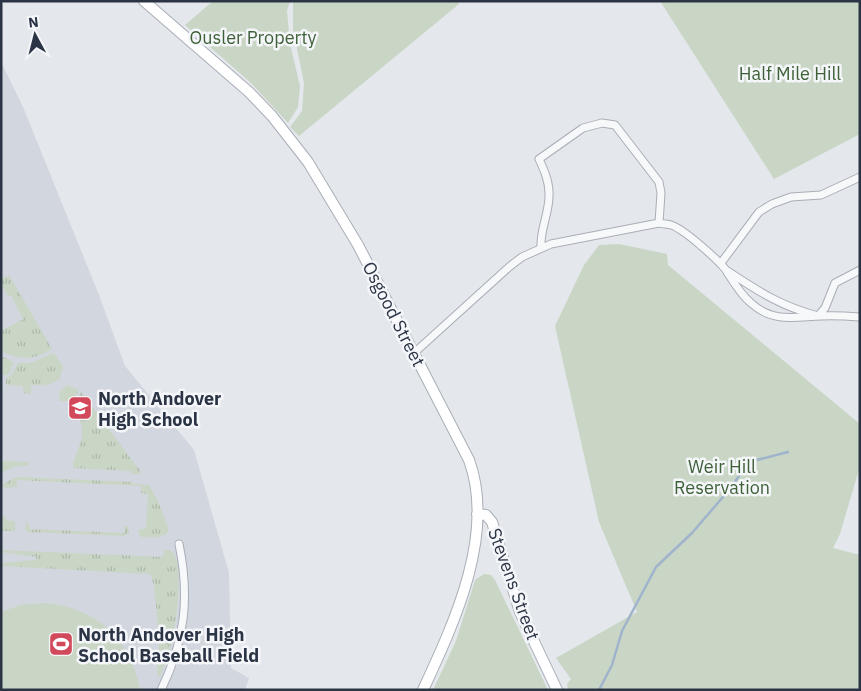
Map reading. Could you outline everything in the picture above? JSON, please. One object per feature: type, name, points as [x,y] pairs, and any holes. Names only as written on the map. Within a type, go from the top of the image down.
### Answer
[{"type":"street","name":"Osgood Street","points":[[144,1],[249,92],[272,116],[294,144],[321,183],[358,245],[469,460],[474,473],[477,493],[473,558],[445,644],[424,690]]},
{"type":"street","points":[[541,247],[540,235],[548,206],[549,193],[546,177],[539,159],[583,128],[602,123],[615,125],[659,182],[661,193],[660,223]]},
{"type":"street","points":[[721,263],[759,212],[772,204],[791,197],[820,195],[860,177]]},
{"type":"street","points":[[414,353],[509,267],[541,247],[562,241],[660,223],[672,225],[684,232],[721,263],[740,291],[751,303],[763,311],[779,318],[793,319],[841,315],[860,317]]},
{"type":"street","points":[[726,270],[769,298],[798,311],[818,316]]},
{"type":"street","points":[[818,316],[825,308],[835,283],[860,270]]},
{"type":"street","name":"Stevens Street","points":[[477,514],[486,515],[492,522],[520,612],[557,690]]},
{"type":"street","points":[[161,690],[180,640],[184,613],[184,573],[179,544]]},
{"type":"shaded area","name":"North Andover High School","points":[[1,62],[23,107],[99,295],[125,366],[194,450],[229,573],[231,668],[249,678],[245,690],[1,690]]},
{"type":"green space","name":"Ousler Property","points":[[213,1],[290,1],[287,11],[290,44],[300,86],[298,107],[288,123],[251,83],[185,25]]},
{"type":"green space","points":[[293,1],[458,1],[459,4],[299,136],[290,127],[302,111],[304,83],[293,29]]},
{"type":"green space","name":"Half Mile Hill","points":[[660,1],[860,1],[860,134],[774,179]]},
{"type":"green space","name":"Weir Hill Reservation","points":[[619,244],[667,254],[668,265],[860,424],[860,466],[840,534],[833,548],[860,555],[860,690],[568,690],[567,684],[571,679],[556,658],[637,612],[599,522],[555,326],[584,265],[599,245]]},
{"type":"green space","points":[[9,275],[52,349],[27,358],[21,358],[1,351],[1,331],[23,319],[11,295],[8,296],[1,284],[1,279]]},
{"type":"green space","points":[[54,353],[63,367],[61,378],[47,384],[31,385],[31,394],[23,393],[23,386],[6,385],[6,379],[11,375],[18,363],[30,363]]},
{"type":"green space","points":[[1,356],[14,362],[8,375],[3,375]]},
{"type":"green space","points":[[67,385],[79,390],[74,401],[59,401],[60,391]]},
{"type":"green space","points":[[81,392],[141,472],[140,474],[131,474],[131,471],[73,468],[74,459],[82,438],[81,422],[76,409]]},
{"type":"green space","points":[[1,461],[29,462],[29,465],[14,467],[1,473]]},
{"type":"green space","points":[[18,477],[133,482],[134,484],[149,485],[158,501],[169,530],[166,535],[159,536],[158,538],[142,537],[139,535],[139,529],[146,529],[148,494],[141,493],[141,486],[17,480],[17,487],[5,488],[2,486]]},
{"type":"green space","points":[[1,516],[6,516],[6,520],[15,521],[15,531],[1,531]]},
{"type":"green space","points":[[27,522],[29,523],[29,529],[124,533],[125,526],[128,526],[129,532],[125,536],[28,532],[25,529]]},
{"type":"green space","points":[[1,550],[163,557],[164,550],[172,552],[177,561],[178,570],[177,605],[171,645],[161,675],[157,677],[159,636],[154,585],[150,574],[1,566],[1,563],[36,560],[36,557],[1,552]]},
{"type":"green space","points":[[484,574],[491,575],[495,580],[548,690],[433,690],[456,641],[475,580]]},
{"type":"green space","name":"North Andover High School Baseball Field","points":[[44,603],[79,611],[108,628],[128,655],[140,690],[1,690],[1,612],[21,605]]},
{"type":"waterway","points":[[599,690],[612,665],[622,631],[656,567],[692,533],[729,490],[749,462],[788,452]]},
{"type":"place","name":"North Andover High School","points":[[80,408]]},
{"type":"place","name":"North Andover High School Baseball Field","points":[[61,644]]}]
